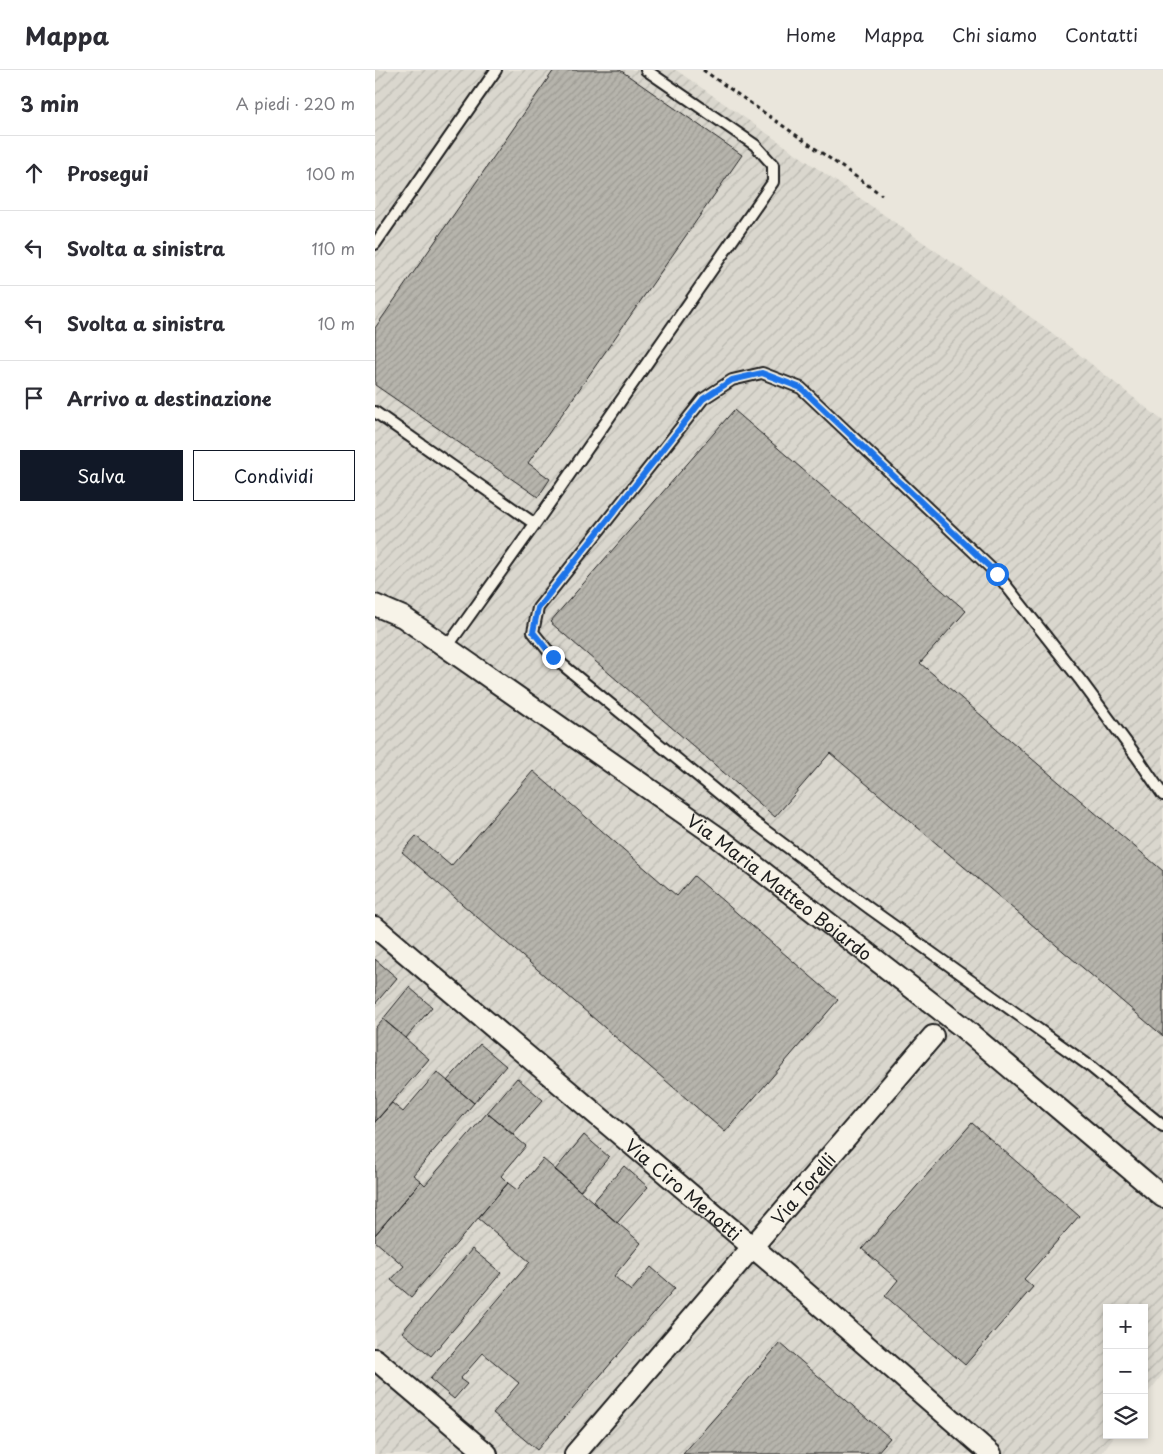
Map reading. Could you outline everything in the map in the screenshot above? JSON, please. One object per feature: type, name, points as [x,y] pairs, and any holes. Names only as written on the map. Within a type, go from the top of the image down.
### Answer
[{"type":"street","name":"Via Maria Matteo Boiardo","points":[[375,605],[403,617],[719,838],[961,1026],[1161,1190]]},
{"type":"street","name":"Via Ciro Menotti","points":[[375,927],[753,1247],[991,1454]]},
{"type":"street","name":"Via Torelli","points":[[575,1454],[933,1036]]},
{"type":"street","points":[[376,1361],[487,1454]]},
{"type":"lane","points":[[375,244],[496,70]]},
{"type":"lane","points":[[447,648],[773,182],[773,165],[755,145],[646,70]]},
{"type":"lane","points":[[1163,795],[1081,681],[997,574],[801,388],[762,373],[732,380],[703,399],[538,608],[533,632],[553,657],[755,823],[869,908],[1091,1067],[1163,1126]]},
{"type":"lane","points":[[375,412],[535,524]]},
{"type":"path","points":[[703,70],[882,195]]},
{"type":"shaded area","points":[[375,70],[676,70],[1042,325],[1163,421],[1163,1374],[1148,1393],[1148,1304],[1103,1304],[1103,1439],[1112,1439],[1101,1454],[375,1454]]},
{"type":"building","points":[[554,70],[620,70],[742,155],[528,463],[550,479],[538,497],[375,385],[375,328]]},
{"type":"building","points":[[734,410],[966,611],[920,663],[1163,871],[1163,1036],[830,753],[775,817],[550,622]]},
{"type":"building","points":[[533,771],[677,896],[694,876],[838,1000],[725,1132],[402,852],[416,836],[451,866]]},
{"type":"building","points":[[375,959],[397,978],[375,1004]]},
{"type":"building","points":[[409,987],[432,1007],[406,1038],[383,1019]]},
{"type":"building","points":[[383,1019],[429,1059],[375,1122],[375,1028]]},
{"type":"building","points":[[480,1044],[506,1066],[474,1103],[447,1081]]},
{"type":"building","points":[[437,1072],[474,1103],[413,1175],[421,1181],[375,1235],[375,1122],[392,1103],[403,1112]]},
{"type":"building","points":[[517,1078],[543,1100],[513,1134],[487,1113]]},
{"type":"building","points":[[487,1113],[526,1146],[501,1176],[508,1183],[411,1297],[391,1280],[404,1266],[375,1241],[375,1235],[421,1181],[425,1185]]},
{"type":"building","points":[[972,1123],[1079,1216],[1024,1279],[1033,1287],[965,1365],[885,1296],[898,1280],[862,1249]]},
{"type":"building","points":[[584,1135],[609,1157],[580,1191],[555,1170]]},
{"type":"building","points":[[543,1159],[641,1243],[614,1276],[631,1291],[651,1267],[675,1288],[537,1450],[493,1413],[519,1383],[483,1353],[460,1379],[467,1384],[454,1399],[430,1379],[530,1262],[478,1218],[508,1183],[517,1190]]},
{"type":"building","points":[[624,1166],[648,1187],[617,1223],[593,1202]]},
{"type":"building","points":[[472,1249],[501,1273],[431,1356],[402,1332]]},
{"type":"building","points":[[780,1343],[890,1438],[876,1454],[683,1454]]},
{"type":"route","points":[[553,657],[533,632],[538,608],[703,399],[732,380],[762,373],[801,388],[997,574]]}]
